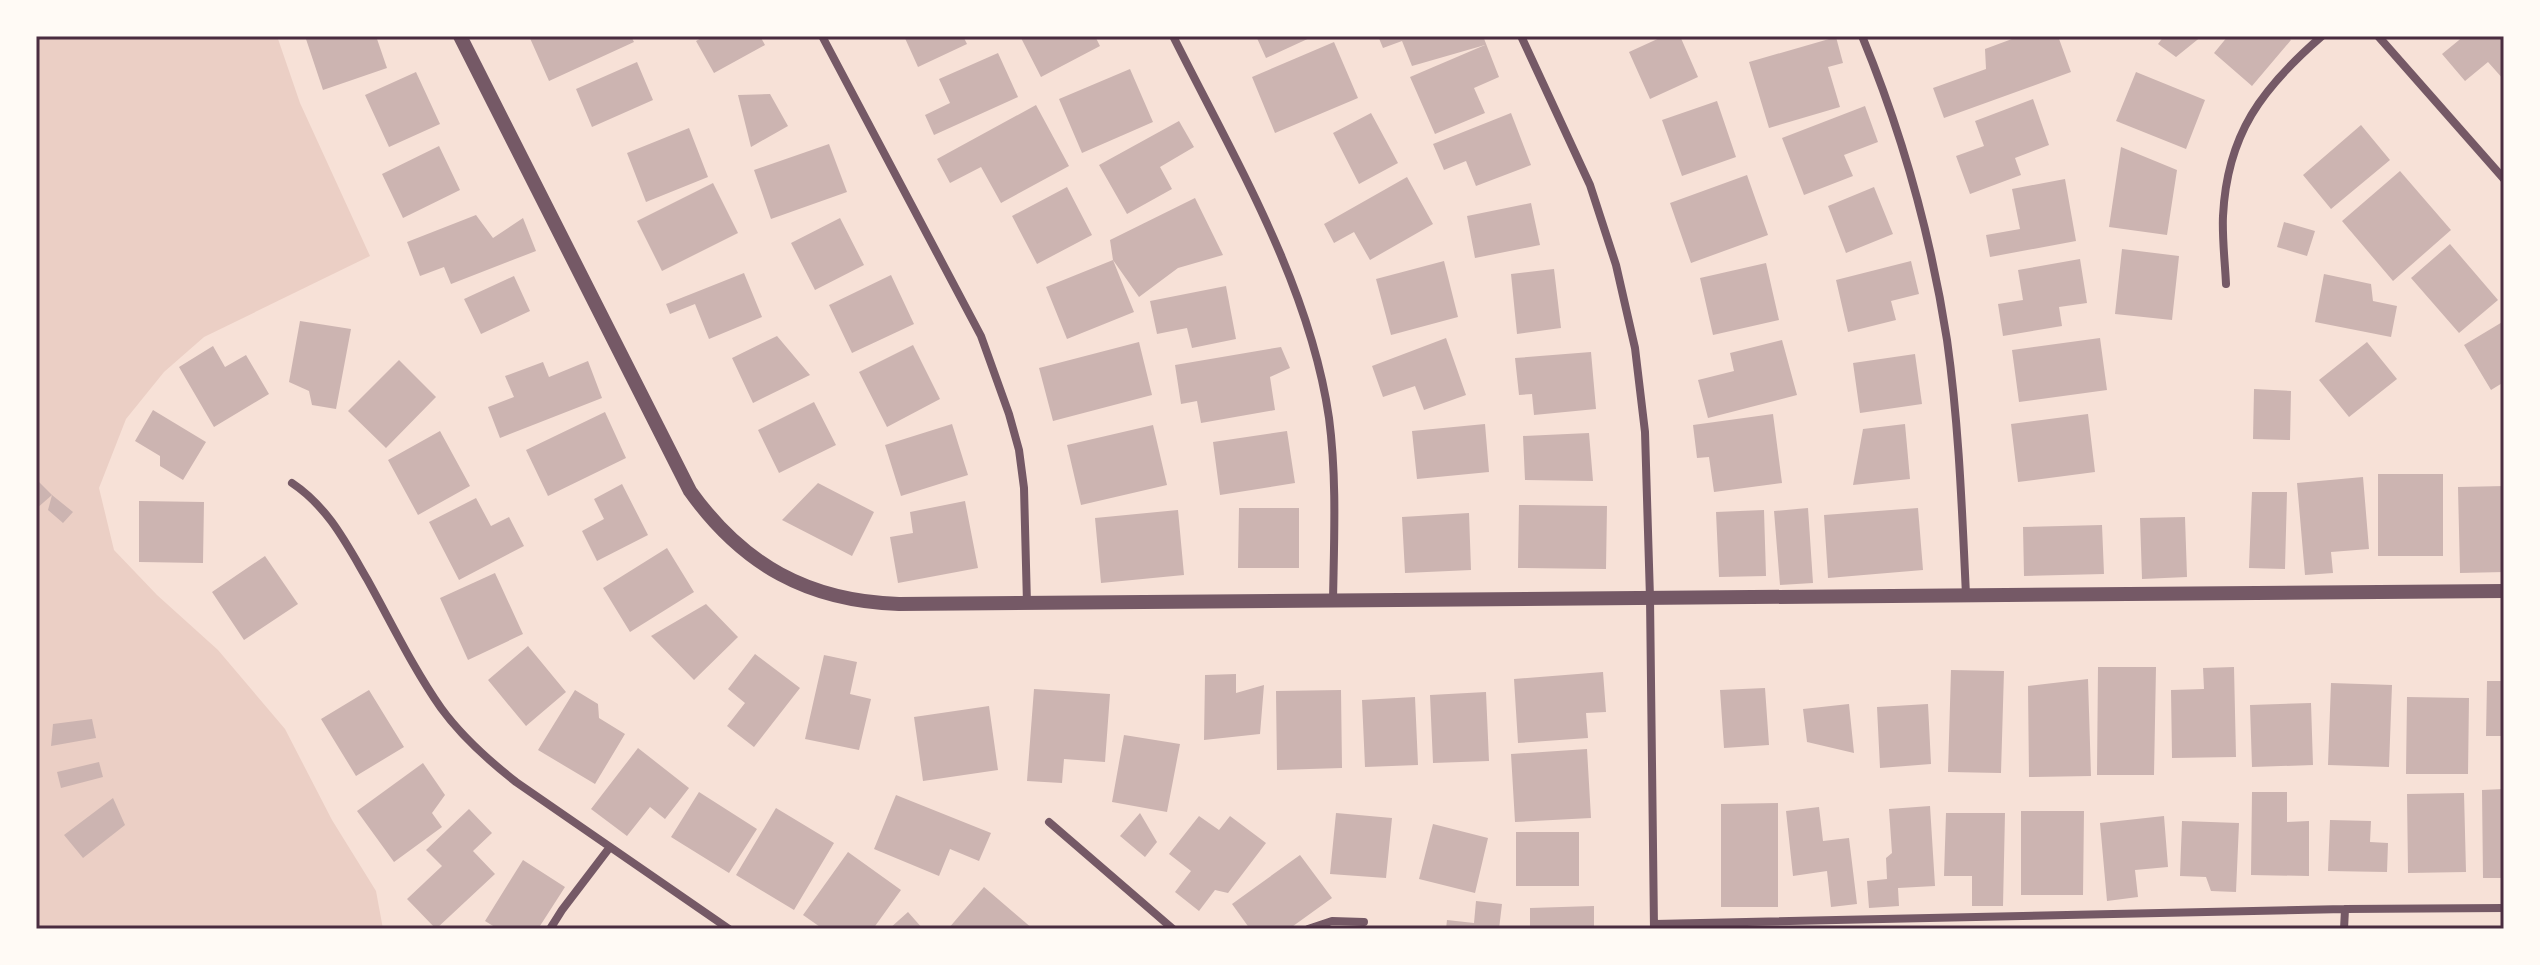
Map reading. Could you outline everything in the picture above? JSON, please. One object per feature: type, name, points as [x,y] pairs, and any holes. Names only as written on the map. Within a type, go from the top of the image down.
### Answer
[{"type":"street","points":[[460,36],[690,491],[725,534],[767,568],[792,581],[844,599],[899,604],[1027,604],[2504,591]]},
{"type":"street","points":[[822,36],[981,336],[1019,450],[1024,488],[1027,604]]},
{"type":"street","points":[[1173,36],[1272,236],[1298,295],[1316,355],[1329,418],[1334,481],[1333,601]]},
{"type":"street","points":[[1521,36],[1590,185],[1620,279],[1635,348],[1645,432],[1655,926],[2504,908]]},
{"type":"street","points":[[1862,36],[1882,84],[1920,210],[1947,340],[1960,471],[1966,595]]},
{"type":"street","points":[[2226,284],[2225,194],[2237,144],[2255,109],[2277,77],[2322,36]]},
{"type":"street","points":[[2378,36],[2504,179]]},
{"type":"street","points":[[292,483],[308,494],[339,528],[423,679],[463,736],[488,761],[516,782],[729,929]]},
{"type":"street","points":[[1049,822],[1173,929]]},
{"type":"street","points":[[550,929],[610,847]]},
{"type":"street","points":[[2344,929],[2345,909]]},
{"type":"street","points":[[1308,929],[1332,921],[1364,922]]},
{"type":"shaded area","points":[[36,36],[277,36],[300,103],[370,256],[204,337],[164,372],[126,419],[99,488],[114,550],[157,595],[218,650],[285,729],[332,820],[376,891],[383,929],[36,929]]},
{"type":"building","points":[[305,36],[376,36],[387,68],[323,90]]},
{"type":"building","points":[[529,36],[631,36],[634,42],[549,81]]},
{"type":"building","points":[[705,36],[760,36],[765,45],[714,73],[696,41]]},
{"type":"building","points":[[904,36],[963,36],[967,44],[918,67]]},
{"type":"building","points":[[1020,36],[1095,36],[1100,46],[1041,77]]},
{"type":"building","points":[[1256,36],[1314,36],[1266,58]]},
{"type":"building","points":[[1378,36],[1483,36],[1499,77],[1474,88],[1485,113],[1435,134],[1410,77],[1485,45],[1412,66],[1402,41],[1383,48]]},
{"type":"building","points":[[1664,36],[1680,36],[1698,77],[1650,99],[1629,52]]},
{"type":"building","points":[[2020,36],[2058,36],[2071,72],[1944,118],[1933,88],[1986,69],[1985,49]]},
{"type":"building","points":[[2164,36],[2202,36],[2176,57],[2158,44]]},
{"type":"building","points":[[2228,36],[2286,36],[2291,40],[2252,86],[2214,53]]},
{"type":"building","points":[[2464,36],[2504,36],[2504,80],[2488,62],[2465,81],[2442,54]]},
{"type":"building","points":[[1836,37],[1843,63],[1828,67],[1840,107],[1769,128],[1749,62]]},
{"type":"building","points":[[1334,42],[1358,98],[1275,133],[1252,77]]},
{"type":"building","points":[[998,53],[1018,97],[934,135],[925,115],[950,103],[939,79]]},
{"type":"building","points":[[637,62],[653,100],[592,127],[576,89]]},
{"type":"building","points":[[1130,69],[1153,122],[1082,153],[1059,99]]},
{"type":"building","points":[[416,72],[440,124],[389,147],[365,95]]},
{"type":"building","points":[[2136,72],[2205,100],[2186,149],[2116,121]]},
{"type":"building","points":[[770,94],[788,126],[751,147],[738,95]]},
{"type":"building","points":[[2033,99],[2049,145],[2015,158],[2021,175],[1970,194],[1956,156],[1984,146],[1975,121]]},
{"type":"building","points":[[1717,101],[1736,157],[1682,176],[1662,120]]},
{"type":"building","points":[[1036,105],[1069,166],[1001,203],[981,167],[950,183],[937,159]]},
{"type":"building","points":[[1865,106],[1878,142],[1844,155],[1853,176],[1804,195],[1782,138]]},
{"type":"building","points":[[1371,113],[1398,163],[1359,184],[1333,133]]},
{"type":"building","points":[[1511,113],[1531,165],[1476,186],[1466,161],[1444,170],[1433,144]]},
{"type":"building","points":[[1179,121],[1194,147],[1160,167],[1172,189],[1127,214],[1099,165]]},
{"type":"building","points":[[2361,125],[2390,160],[2331,209],[2303,175]]},
{"type":"building","points":[[689,128],[708,177],[646,202],[627,153]]},
{"type":"building","points":[[829,144],[847,192],[771,219],[754,170]]},
{"type":"building","points":[[439,146],[460,190],[403,218],[382,174]]},
{"type":"building","points":[[2121,147],[2177,170],[2167,235],[2109,227]]},
{"type":"building","points":[[2400,171],[2451,230],[2393,281],[2342,221]]},
{"type":"building","points":[[1747,175],[1768,235],[1691,263],[1670,203]]},
{"type":"building","points":[[1407,177],[1433,224],[1370,260],[1354,232],[1334,243],[1324,224]]},
{"type":"building","points":[[2065,179],[2076,241],[1990,257],[1986,235],[2020,229],[2012,189]]},
{"type":"building","points":[[713,183],[738,233],[662,271],[637,221]]},
{"type":"building","points":[[1067,187],[1092,235],[1037,264],[1012,216]]},
{"type":"building","points":[[1874,187],[1893,234],[1846,253],[1828,206]]},
{"type":"building","points":[[1195,198],[1223,255],[1178,268],[1139,297],[1113,260],[1110,240]]},
{"type":"building","points":[[1531,203],[1540,245],[1475,258],[1467,216]]},
{"type":"building","points":[[476,215],[493,238],[523,218],[536,251],[451,284],[444,267],[420,276],[407,242]]},
{"type":"building","points":[[840,218],[864,265],[815,290],[791,243]]},
{"type":"building","points":[[2284,222],[2315,231],[2307,256],[2277,247]]},
{"type":"building","points":[[2450,244],[2498,300],[2459,333],[2411,278]]},
{"type":"building","points":[[2122,249],[2179,256],[2172,320],[2115,314]]},
{"type":"building","points":[[2080,259],[2087,303],[2059,307],[2062,326],[2003,336],[1998,304],[2023,300],[2018,270]]},
{"type":"building","points":[[1113,260],[1134,312],[1067,339],[1046,287]]},
{"type":"building","points":[[1444,261],[1458,317],[1391,335],[1376,279]]},
{"type":"building","points":[[1911,261],[1919,294],[1891,301],[1896,320],[1848,332],[1836,280]]},
{"type":"building","points":[[1766,263],[1779,320],[1713,335],[1700,278]]},
{"type":"building","points":[[1554,269],[1561,328],[1517,334],[1511,274]]},
{"type":"building","points":[[744,273],[762,317],[709,339],[695,304],[670,314],[666,304]]},
{"type":"building","points":[[2324,274],[2371,284],[2373,301],[2397,306],[2391,337],[2315,322]]},
{"type":"building","points":[[891,275],[914,324],[852,353],[829,305]]},
{"type":"building","points":[[514,276],[530,311],[481,334],[464,299]]},
{"type":"building","points":[[1226,286],[1236,339],[1192,348],[1187,328],[1157,334],[1150,301]]},
{"type":"building","points":[[300,321],[351,329],[336,409],[312,405],[309,391],[289,382]]},
{"type":"building","points":[[2504,321],[2504,382],[2491,390],[2464,345]]},
{"type":"building","points":[[777,336],[810,375],[753,403],[732,358]]},
{"type":"building","points":[[1446,338],[1466,395],[1424,410],[1415,386],[1383,397],[1372,366]]},
{"type":"building","points":[[2100,338],[2107,390],[2019,402],[2012,350]]},
{"type":"building","points":[[1782,340],[1797,395],[1708,418],[1698,380],[1734,371],[1730,353]]},
{"type":"building","points":[[1139,342],[1152,395],[1053,421],[1039,368]]},
{"type":"building","points":[[2367,342],[2397,379],[2349,417],[2319,380]]},
{"type":"building","points":[[913,345],[940,399],[887,427],[859,372]]},
{"type":"building","points":[[213,346],[225,367],[246,355],[269,394],[214,427],[179,367]]},
{"type":"building","points":[[1281,347],[1290,368],[1270,377],[1275,410],[1201,423],[1197,401],[1181,404],[1175,365]]},
{"type":"building","points":[[1591,352],[1596,409],[1534,415],[1532,394],[1519,395],[1515,358]]},
{"type":"building","points":[[1915,354],[1922,404],[1860,413],[1853,363]]},
{"type":"building","points":[[399,360],[436,397],[386,448],[348,411]]},
{"type":"building","points":[[588,361],[602,398],[500,438],[488,407],[514,397],[505,376],[543,362],[549,377]]},
{"type":"building","points":[[2254,389],[2291,391],[2290,440],[2253,439]]},
{"type":"building","points":[[814,402],[836,445],[779,473],[758,430]]},
{"type":"building","points":[[153,410],[206,442],[183,480],[160,466],[160,456],[135,441]]},
{"type":"building","points":[[605,412],[626,458],[548,496],[526,450]]},
{"type":"building","points":[[1773,414],[1782,483],[1714,492],[1709,457],[1697,458],[1693,425]]},
{"type":"building","points":[[2088,414],[2095,472],[2018,482],[2011,424]]},
{"type":"building","points":[[952,424],[968,475],[901,496],[885,445]]},
{"type":"building","points":[[1485,424],[1489,472],[1417,479],[1412,431]]},
{"type":"building","points":[[1905,424],[1910,479],[1853,485],[1863,429]]},
{"type":"building","points":[[1153,425],[1167,485],[1081,505],[1067,445]]},
{"type":"building","points":[[440,431],[470,486],[418,515],[388,460]]},
{"type":"building","points":[[1287,431],[1295,483],[1220,495],[1213,442]]},
{"type":"building","points":[[1589,433],[1593,481],[1525,480],[1523,436]]},
{"type":"building","points":[[2378,474],[2443,474],[2443,556],[2378,556]]},
{"type":"building","points":[[2363,477],[2369,549],[2331,552],[2333,573],[2305,575],[2297,483]]},
{"type":"building","points":[[36,479],[52,495],[36,509]]},
{"type":"building","points":[[818,483],[874,512],[852,556],[782,520]]},
{"type":"building","points":[[622,484],[648,535],[597,561],[582,531],[604,519],[594,499]]},
{"type":"building","points":[[2504,486],[2504,572],[2460,573],[2458,487]]},
{"type":"building","points":[[2252,492],[2287,492],[2285,569],[2249,568]]},
{"type":"building","points":[[52,495],[73,512],[63,523],[48,510]]},
{"type":"building","points":[[476,498],[491,526],[509,517],[524,546],[459,580],[429,522]]},
{"type":"building","points":[[139,501],[204,502],[203,563],[139,562]]},
{"type":"building","points":[[965,501],[978,568],[898,583],[890,537],[913,533],[910,512]]},
{"type":"building","points":[[1519,505],[1607,506],[1606,569],[1518,568]]},
{"type":"building","points":[[1239,508],[1299,508],[1299,568],[1238,568]]},
{"type":"building","points":[[1808,508],[1813,583],[1780,585],[1774,511]]},
{"type":"building","points":[[1918,508],[1923,570],[1828,578],[1824,515]]},
{"type":"building","points":[[1178,510],[1184,575],[1101,583],[1095,518]]},
{"type":"building","points":[[1764,510],[1766,576],[1719,577],[1716,512]]},
{"type":"building","points":[[1469,513],[1471,570],[1405,573],[1402,517]]},
{"type":"building","points":[[2185,517],[2187,577],[2142,579],[2140,518]]},
{"type":"building","points":[[2102,525],[2104,574],[2024,576],[2023,527]]},
{"type":"building","points":[[667,548],[694,592],[630,632],[603,588]]},
{"type":"building","points":[[265,556],[298,604],[244,640],[212,592]]},
{"type":"building","points":[[495,573],[523,634],[468,660],[440,598]]},
{"type":"building","points":[[706,604],[738,637],[694,680],[651,636]]},
{"type":"building","points":[[528,646],[566,692],[526,726],[488,680]]},
{"type":"building","points":[[755,654],[800,688],[754,747],[727,726],[745,703],[728,689]]},
{"type":"building","points":[[824,655],[857,662],[850,694],[871,699],[859,750],[805,739]]},
{"type":"building","points":[[2098,667],[2156,667],[2154,775],[2097,775]]},
{"type":"building","points":[[2234,667],[2236,757],[2172,758],[2171,690],[2204,689],[2203,668]]},
{"type":"building","points":[[1951,670],[2004,671],[2001,773],[1948,772]]},
{"type":"building","points":[[1603,672],[1606,712],[1586,713],[1588,738],[1518,743],[1514,679]]},
{"type":"building","points":[[1236,674],[1236,693],[1264,685],[1260,734],[1204,740],[1205,675]]},
{"type":"building","points":[[2088,679],[2091,776],[2029,777],[2028,686]]},
{"type":"building","points":[[2487,681],[2504,681],[2504,736],[2486,736]]},
{"type":"building","points":[[2331,683],[2392,685],[2389,767],[2328,765]]},
{"type":"building","points":[[1765,688],[1769,745],[1724,748],[1720,690]]},
{"type":"building","points":[[1034,689],[1110,694],[1105,762],[1064,759],[1062,783],[1027,781]]},
{"type":"building","points":[[369,690],[404,747],[356,776],[321,719]]},
{"type":"building","points":[[575,690],[598,704],[599,718],[625,734],[595,784],[538,750]]},
{"type":"building","points":[[1341,690],[1342,768],[1277,770],[1276,691]]},
{"type":"building","points":[[1486,692],[1489,761],[1433,763],[1430,695]]},
{"type":"building","points":[[1415,697],[1418,765],[1365,767],[1362,700]]},
{"type":"building","points":[[2407,697],[2469,698],[2468,774],[2406,774]]},
{"type":"building","points":[[2311,703],[2313,765],[2252,767],[2250,705]]},
{"type":"building","points":[[1849,704],[1854,753],[1807,742],[1803,709]]},
{"type":"building","points":[[1928,704],[1931,764],[1880,768],[1877,707]]},
{"type":"building","points":[[989,706],[998,770],[923,781],[914,717]]},
{"type":"building","points":[[92,719],[96,738],[51,746],[53,724]]},
{"type":"building","points":[[1124,735],[1180,744],[1167,812],[1112,802]]},
{"type":"building","points":[[638,748],[689,788],[665,819],[650,807],[627,836],[591,809]]},
{"type":"building","points":[[1587,749],[1591,818],[1515,822],[1511,754]]},
{"type":"building","points":[[99,762],[103,777],[61,788],[57,772]]},
{"type":"building","points":[[423,763],[445,795],[432,813],[442,827],[394,862],[357,811]]},
{"type":"building","points":[[2504,789],[2504,878],[2483,878],[2482,790]]},
{"type":"building","points":[[699,792],[757,829],[729,873],[671,837]]},
{"type":"building","points":[[2252,792],[2287,792],[2287,822],[2309,821],[2309,876],[2251,875]]},
{"type":"building","points":[[2464,793],[2466,872],[2408,873],[2407,794]]},
{"type":"building","points":[[896,795],[991,833],[979,861],[950,849],[939,876],[874,849]]},
{"type":"building","points":[[113,798],[125,825],[83,858],[64,835]]},
{"type":"building","points":[[1778,803],[1778,907],[1721,907],[1721,804]]},
{"type":"building","points":[[1930,806],[1935,886],[1898,888],[1899,906],[1869,908],[1867,881],[1887,879],[1886,858],[1892,853],[1889,809]]},
{"type":"building","points":[[1819,807],[1823,841],[1849,838],[1857,904],[1831,907],[1827,871],[1793,876],[1786,811]]},
{"type":"building","points":[[776,808],[834,843],[794,910],[736,875]]},
{"type":"building","points":[[469,809],[492,833],[473,851],[495,874],[436,929],[407,899],[442,866],[426,850]]},
{"type":"building","points":[[2021,811],[2084,811],[2083,895],[2021,895]]},
{"type":"building","points":[[1140,813],[1157,842],[1145,857],[1120,836]]},
{"type":"building","points":[[1336,813],[1392,818],[1386,878],[1330,874]]},
{"type":"building","points":[[1946,813],[2005,813],[2003,906],[1972,906],[1972,876],[1944,876]]},
{"type":"building","points":[[1199,816],[1219,830],[1230,816],[1266,843],[1228,893],[1215,890],[1199,911],[1175,892],[1191,871],[1169,854]]},
{"type":"building","points":[[2164,816],[2168,867],[2135,870],[2138,897],[2107,901],[2100,823]]},
{"type":"building","points":[[2330,820],[2371,821],[2370,842],[2388,843],[2387,872],[2328,871]]},
{"type":"building","points":[[2182,821],[2239,823],[2236,892],[2211,891],[2206,877],[2180,876]]},
{"type":"building","points":[[1433,824],[1488,838],[1475,893],[1419,879]]},
{"type":"building","points":[[1516,832],[1579,832],[1579,886],[1516,886]]},
{"type":"building","points":[[848,852],[901,890],[873,929],[823,929],[803,915]]},
{"type":"building","points":[[1300,855],[1332,898],[1289,929],[1250,929],[1232,904]]},
{"type":"building","points":[[523,860],[565,887],[538,929],[498,929],[485,921]]},
{"type":"building","points":[[984,887],[1033,929],[948,929]]},
{"type":"building","points":[[1476,901],[1502,904],[1499,929],[1446,929],[1447,920],[1474,923]]},
{"type":"building","points":[[1594,906],[1594,929],[1530,929],[1530,908]]},
{"type":"building","points":[[908,912],[923,929],[889,929]]}]
